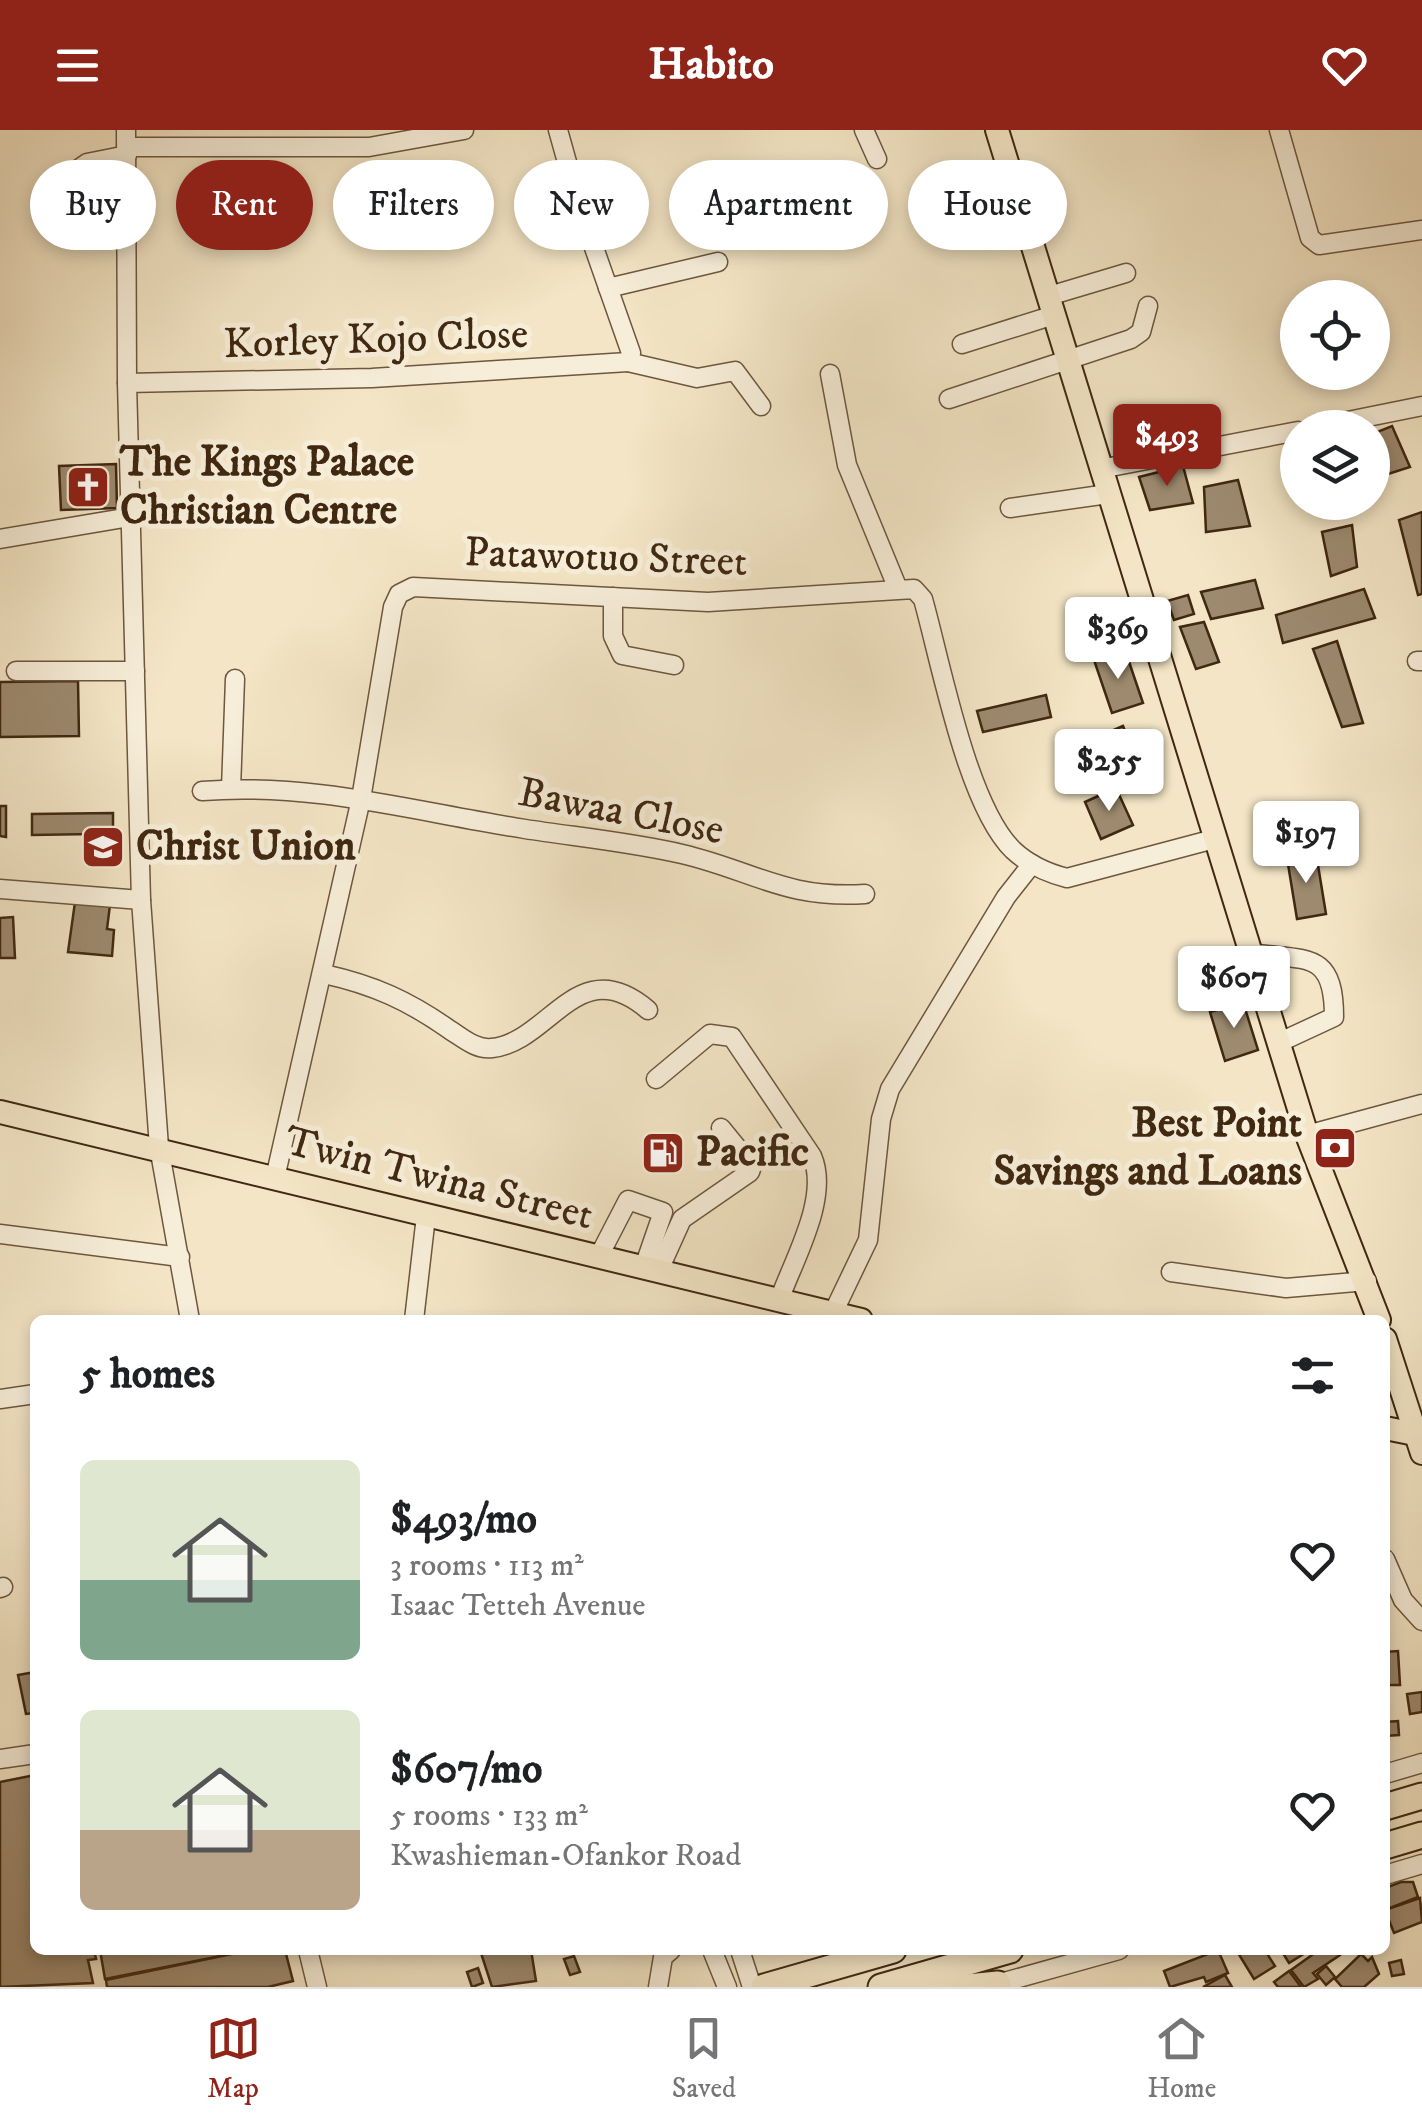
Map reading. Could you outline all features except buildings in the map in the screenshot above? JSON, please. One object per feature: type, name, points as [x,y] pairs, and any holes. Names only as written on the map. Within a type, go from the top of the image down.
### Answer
[{"type":"highway","points":[[1390,1806],[1422,1796]]},
{"type":"highway","points":[[1390,1820],[1422,1811]]},
{"type":"highway","points":[[1390,1845],[1422,1835]]},
{"type":"highway","points":[[764,1987],[876,1955]]},
{"type":"highway","points":[[888,1985],[937,1986],[962,1980],[1002,1955]]},
{"type":"highway","points":[[888,1985],[962,1980],[992,1986]]},
{"type":"main road","points":[[997,130],[1307,1135],[1377,1315]]},
{"type":"main road","name":"Twin Twina Street","points":[[0,1112],[846,1315]]},
{"type":"main road","points":[[1390,1354],[1418,1444]]},
{"type":"main road","points":[[1390,1430],[1418,1444]]},
{"type":"street","points":[[91,160],[127,144],[405,136],[464,130]]},
{"type":"street","points":[[558,130],[631,353],[628,362]]},
{"type":"street","points":[[864,130],[877,160]]},
{"type":"street","points":[[1279,130],[1310,238],[1332,246],[1422,230]]},
{"type":"street","points":[[127,144],[127,383],[141,900],[159,1148],[189,1315]]},
{"type":"street","points":[[608,288],[718,262]]},
{"type":"street","points":[[962,344],[1126,273]]},
{"type":"street","points":[[949,400],[1068,362],[1141,332],[1148,306]]},
{"type":"street","name":"Korley Kojo Close","points":[[127,383],[372,378],[628,362],[697,378],[735,371],[761,406]]},
{"type":"street","points":[[830,374],[847,465],[898,589],[914,590],[923,598],[985,807],[1014,850],[1032,864],[1067,878],[1214,838]]},
{"type":"street","points":[[1390,412],[1422,406]]},
{"type":"street","points":[[1100,469],[1280,434]]},
{"type":"street","points":[[1010,508],[1108,494]]},
{"type":"street","points":[[0,539],[130,516]]},
{"type":"street","name":"Patawotuo Street","points":[[276,1178],[361,798],[386,638],[398,594],[413,587],[708,602],[898,589]]},
{"type":"street","points":[[612,597],[613,636],[622,655],[674,665]]},
{"type":"street","points":[[16,670],[135,671]]},
{"type":"street","points":[[232,789],[234,679]]},
{"type":"street","name":"Bawaa Close","points":[[202,792],[283,788],[361,798],[633,843],[699,858],[785,890],[865,894]]},
{"type":"street","points":[[834,1311],[868,1240],[881,1119],[890,1089],[996,913],[1032,864]]},
{"type":"street","points":[[0,889],[141,900]]},
{"type":"street","points":[[1250,954],[1318,962],[1328,972],[1334,1017],[1278,1043]]},
{"type":"street","points":[[324,974],[391,992],[474,1046],[492,1048],[582,994],[606,988],[630,994],[648,1010]]},
{"type":"street","points":[[656,1079],[710,1034],[732,1037],[812,1156],[818,1168],[816,1198],[780,1298]]},
{"type":"street","points":[[1307,1135],[1422,1104]]},
{"type":"street","points":[[651,1269],[682,1219],[750,1172],[752,1166],[721,1128]]},
{"type":"street","points":[[599,1256],[628,1200],[634,1199],[664,1212],[651,1269]]},
{"type":"street","points":[[415,1315],[426,1216]]},
{"type":"street","points":[[0,1234],[180,1256]]},
{"type":"street","points":[[1171,1272],[1305,1289],[1367,1281]]},
{"type":"street","points":[[0,1400],[30,1395]]},
{"type":"street","points":[[1390,1571],[1402,1600],[1422,1620]]},
{"type":"street","points":[[0,1759],[30,1755]]},
{"type":"street","points":[[1390,1773],[1422,1764]]},
{"type":"street","points":[[1390,1874],[1421,1867]]},
{"type":"street","points":[[309,1955],[317,1987]]},
{"type":"street","points":[[658,1987],[667,1955]]},
{"type":"street","points":[[714,1955],[727,1987]]},
{"type":"street","points":[[742,1955],[752,1987]]},
{"type":"street","points":[[992,1986],[1026,1982],[1104,1955]]},
{"type":"place","name":"The Kings Palace Christian Centre","points":[[88,487]]},
{"type":"place","name":"Christ Union","points":[[103,847]]},
{"type":"place","name":"Best Point Savings and Loans","points":[[1335,1148]]},
{"type":"place","name":"Pacific","points":[[663,1153]]}]
